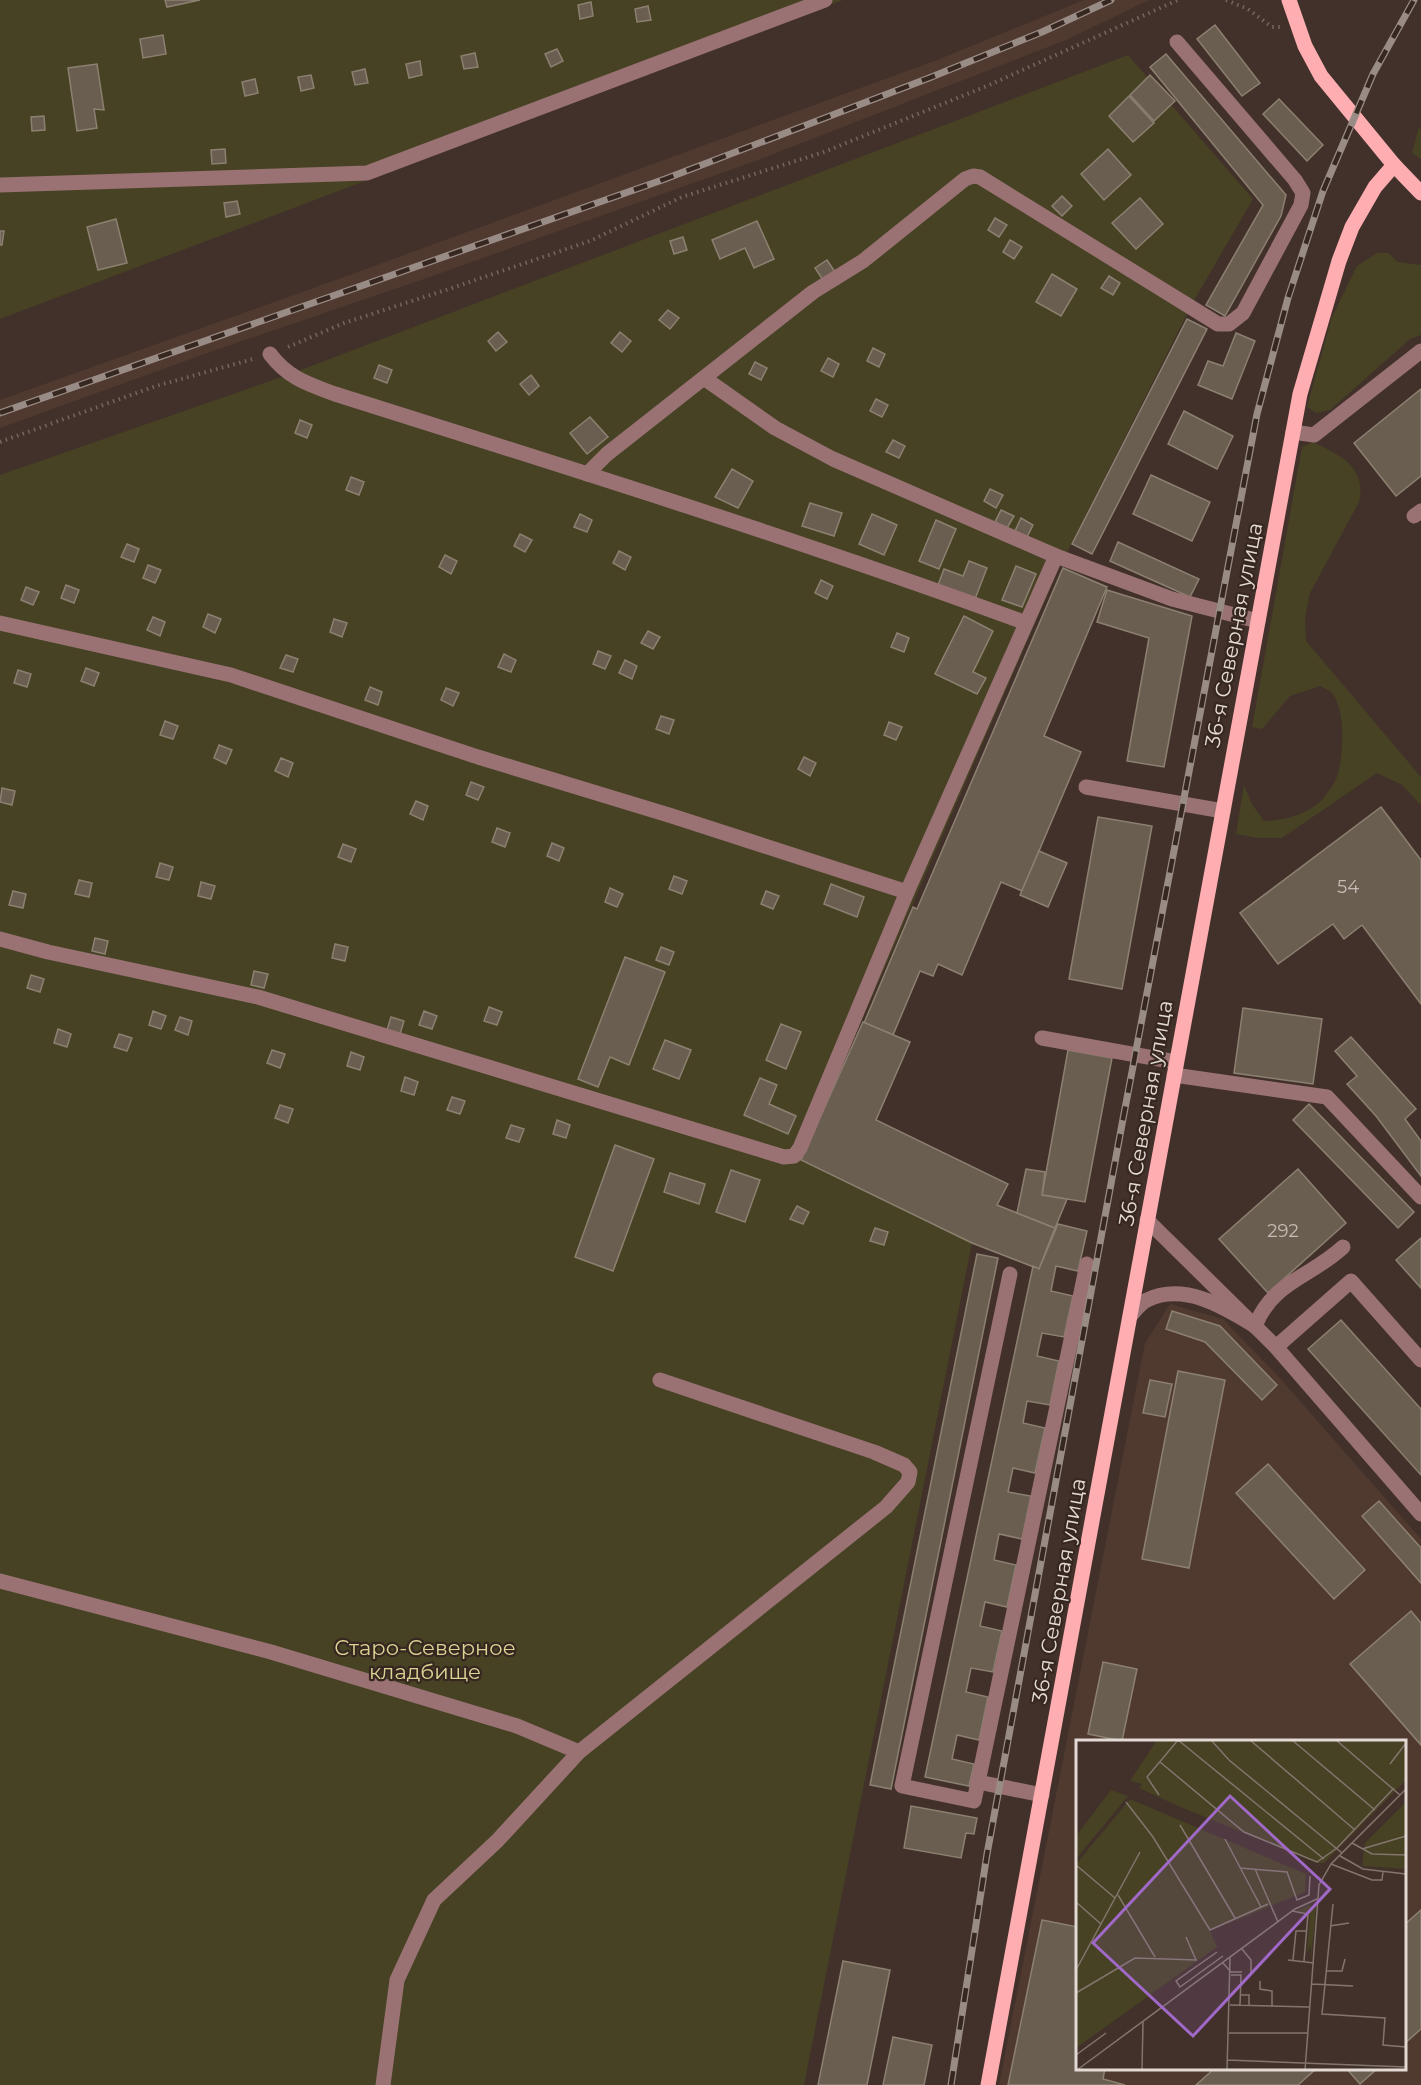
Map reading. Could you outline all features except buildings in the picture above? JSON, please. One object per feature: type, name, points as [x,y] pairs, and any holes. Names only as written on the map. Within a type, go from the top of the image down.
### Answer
[{"type":"main road","points":[[1291,7],[1305,46],[1321,76],[1394,165],[1421,193]]},
{"type":"main road","name":"36-я Северная улица","points":[[988,2085],[1300,394],[1342,253],[1352,228],[1375,187],[1394,165]]},
{"type":"street","points":[[0,184],[367,173],[825,0]]},
{"type":"street","points":[[587,474],[607,454],[813,292],[863,261],[965,179],[973,176],[980,177],[1218,324],[1229,324],[1243,313],[1301,205],[1302,193],[1295,180],[1177,42]]},
{"type":"street","points":[[1293,432],[1314,435],[1421,351]]},
{"type":"street","points":[[270,354],[281,368],[303,382],[335,394],[916,582],[1026,623]]},
{"type":"street","points":[[704,378],[775,428],[833,459],[1056,556],[1172,599],[1258,621]]},
{"type":"street","points":[[0,939],[48,952],[258,997],[784,1156],[794,1156],[800,1148],[907,892],[1056,556]]},
{"type":"street","points":[[0,622],[231,675],[907,892]]},
{"type":"street","points":[[1086,787],[1223,811]]},
{"type":"street","points":[[1042,1038],[1175,1069],[1328,1097],[1421,1197]]},
{"type":"street","points":[[1147,1220],[1276,1347],[1421,1514]]},
{"type":"street","points":[[1255,1326],[1260,1314],[1272,1298],[1288,1283],[1331,1258],[1343,1247]]},
{"type":"street","points":[[1010,1274],[902,1786],[974,1801],[1088,1264]]},
{"type":"street","points":[[1276,1347],[1351,1281],[1421,1360]]},
{"type":"street","points":[[1130,1316],[1145,1301],[1169,1293],[1195,1296],[1225,1307],[1255,1326]]},
{"type":"street","points":[[383,2085],[397,1980],[434,1900],[497,1841],[579,1752],[886,1507],[908,1482],[910,1472],[904,1465],[874,1452],[660,1380]]},
{"type":"street","points":[[0,1581],[271,1652],[517,1726],[579,1752]]},
{"type":"street","points":[[978,1782],[1042,1795]]},
{"type":"path","points":[[0,442],[156,386],[270,354],[344,323],[590,241],[682,197],[824,152],[987,86],[1178,0]]},
{"type":"path","points":[[1226,0],[1248,9],[1272,27],[1298,28]]},
{"type":"shaded area","points":[[1084,0],[1149,0],[1066,40],[758,160],[0,428],[0,400],[937,60]]},
{"type":"shaded area","points":[[1170,1304],[1223,1319],[1278,1376],[1421,1539],[1421,2085],[999,2085],[1145,1343]]},
{"type":"green space","points":[[0,0],[843,0],[0,319]]},
{"type":"green space","name":"Старо-Северное кладбище","points":[[1128,55],[1253,199],[1192,304],[1060,566],[801,1160],[972,1243],[804,2085],[0,2085],[0,475],[293,373]]},
{"type":"green space","points":[[1419,127],[1421,130],[1421,159],[1412,153]]},
{"type":"green space","points":[[1377,253],[1389,253],[1397,262],[1421,265],[1421,335],[1410,339],[1330,410],[1317,413],[1307,407],[1332,317],[1357,266]]},
{"type":"green space","points":[[1313,442],[1342,457],[1349,464],[1359,480],[1360,490],[1359,502],[1310,593],[1305,617],[1306,641],[1421,777],[1421,805],[1402,785],[1377,773],[1282,838],[1257,838],[1236,834],[1244,785],[1252,804],[1264,821],[1298,815],[1320,802],[1326,795],[1336,779],[1341,760],[1340,711],[1332,693],[1320,686],[1290,696],[1262,729],[1252,727],[1302,447]]},
{"type":"railway","points":[[0,413],[665,179],[929,78],[1042,32],[1111,0]]},
{"type":"railway","points":[[951,2085],[987,1854],[1257,414],[1288,298],[1323,191],[1373,74],[1414,0]]}]
